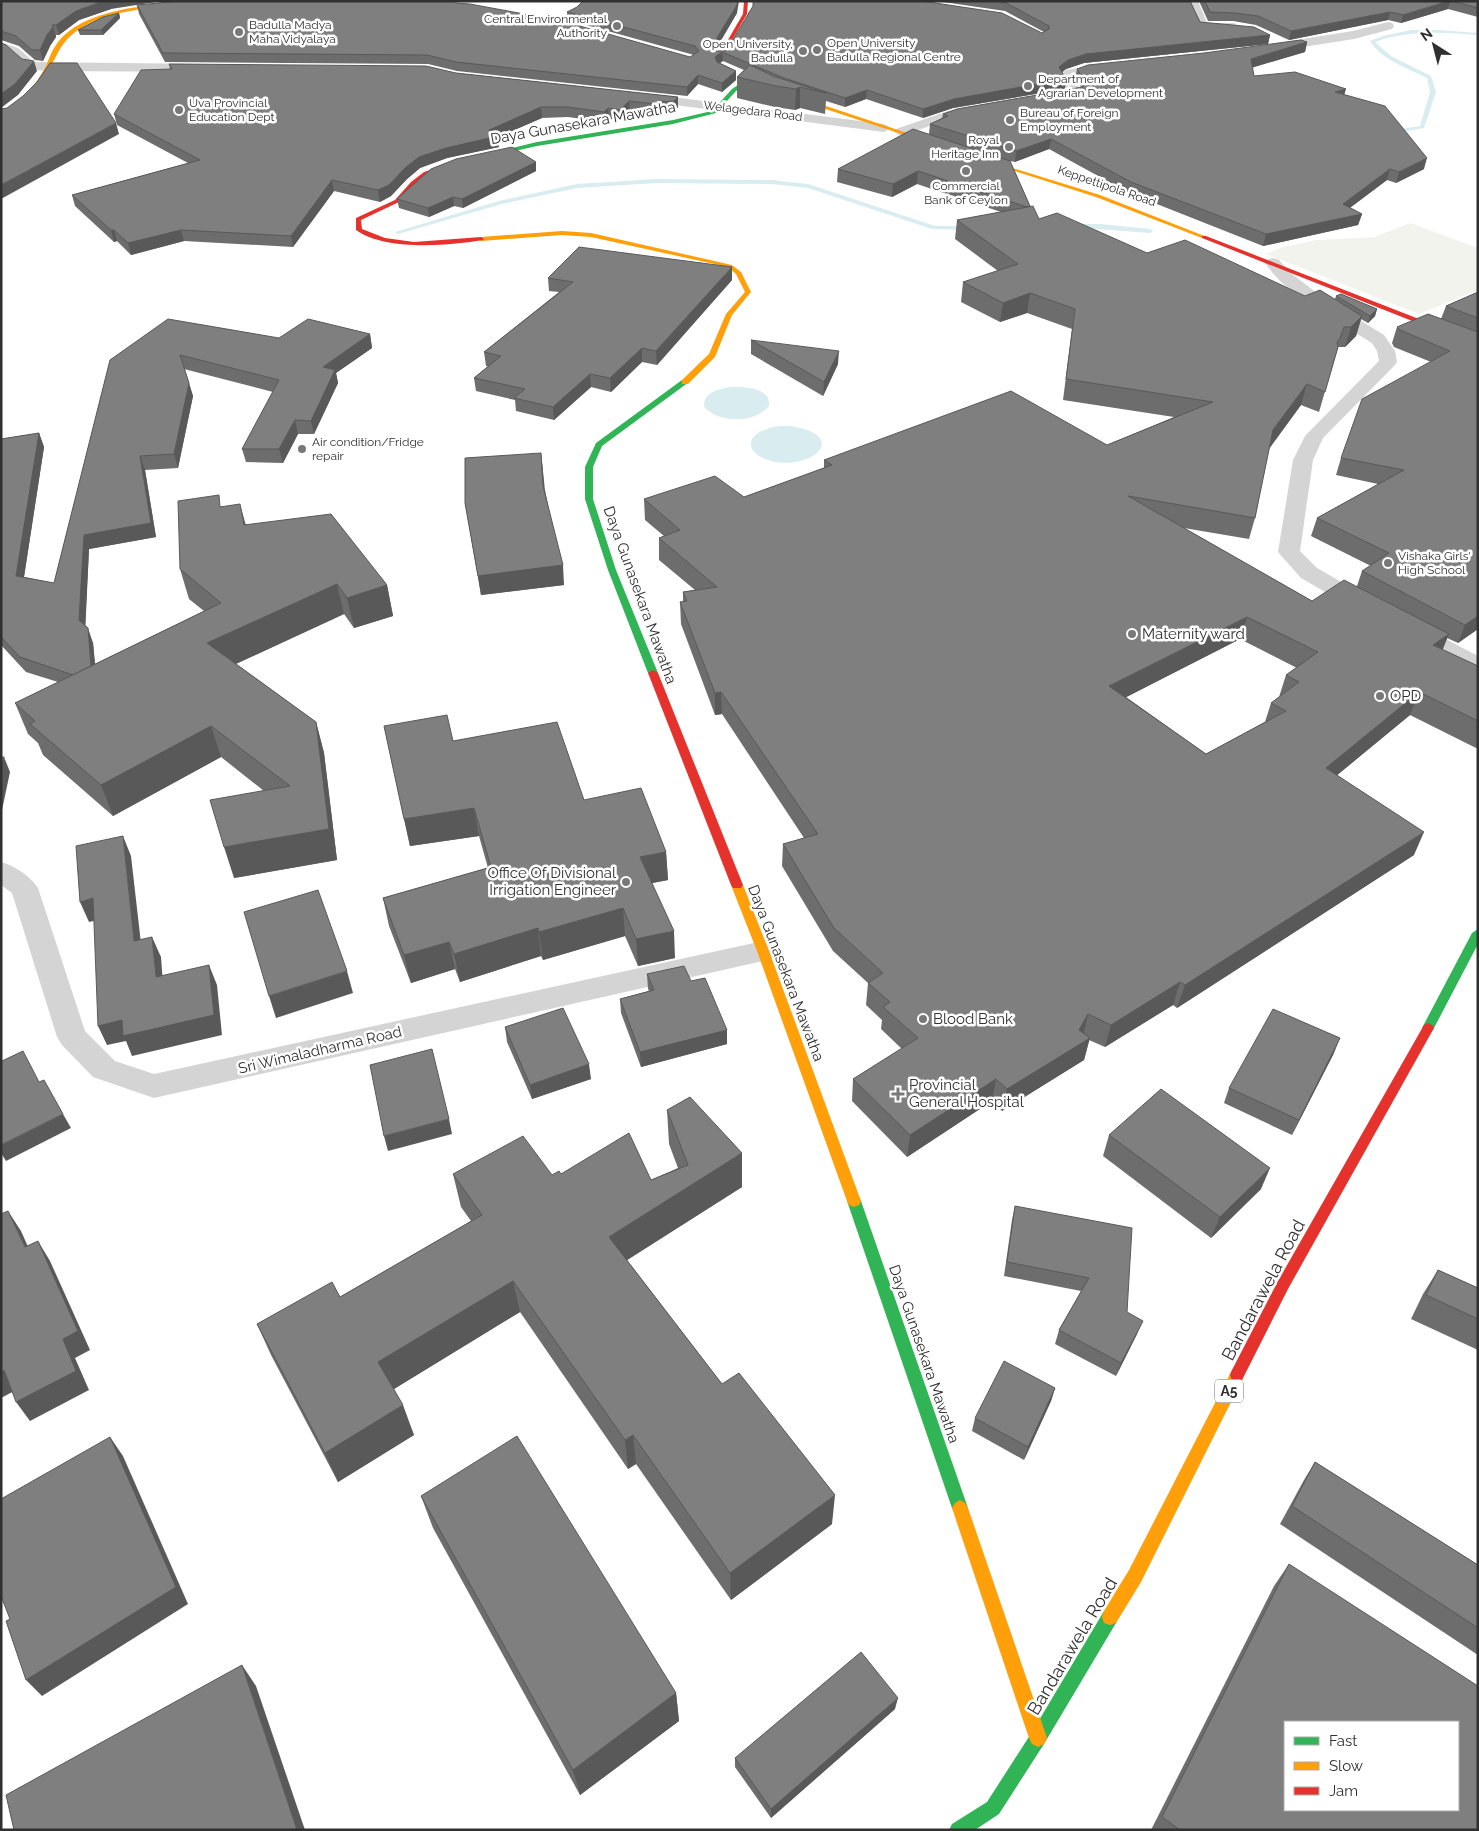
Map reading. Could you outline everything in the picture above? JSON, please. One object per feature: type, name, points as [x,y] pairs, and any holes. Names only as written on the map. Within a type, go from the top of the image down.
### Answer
[{"type":"main road","points":[[1,116],[32,92],[60,44],[74,30],[117,13],[208,1]]},
{"type":"main road","points":[[706,56],[724,63],[745,14],[746,1]]},
{"type":"main road","points":[[722,106],[734,90],[748,80]]},
{"type":"main road","points":[[778,92],[954,150]]},
{"type":"main road","name":"Daya Gunasekara Mawatha","points":[[722,106],[714,112],[673,122],[537,144],[453,163],[426,173],[397,201],[358,219],[359,230],[384,240],[414,244],[562,233],[591,235],[730,266],[739,273],[748,292],[729,314],[712,355],[688,380],[599,445],[589,467],[589,499],[612,570],[763,951],[875,1259],[1038,1738]]},
{"type":"main road","name":"Keppettipola Road","points":[[972,156],[1098,196],[1273,263],[1478,345]]},
{"type":"main road","name":"Bandarawela Road","points":[[958,1830],[993,1808],[1038,1738],[1135,1576],[1283,1286],[1408,1066],[1478,933]]},
{"type":"street","points":[[1192,1],[1202,26],[1249,29]]},
{"type":"street","points":[[1258,49],[1354,35],[1388,26]]},
{"type":"street","points":[[1264,35],[1287,46]]},
{"type":"street","points":[[1,46],[14,50],[30,65],[48,67],[223,68]]},
{"type":"street","points":[[1029,100],[1076,92],[1065,77],[1070,72],[1123,65]]},
{"type":"street","name":"Welagedara Road","points":[[624,95],[884,128]]},
{"type":"street","points":[[901,132],[953,114],[991,107]]},
{"type":"street","points":[[1273,263],[1286,277],[1316,301],[1378,339],[1386,351],[1388,362],[1315,436],[1303,460],[1289,552],[1308,573],[1478,665]]},
{"type":"street","name":"Sri Wimaladharma Road","points":[[1,871],[24,888],[72,1037],[104,1069],[154,1086],[763,951]]},
{"type":"shaded area","points":[[1410,223],[1478,248],[1478,290],[1419,314],[1266,254],[1283,247],[1317,240],[1375,237]]},
{"type":"shaded area","points":[[731,387],[756,389],[766,395],[769,406],[755,416],[736,419],[718,416],[704,407],[706,398],[713,392]]},
{"type":"shaded area","points":[[790,426],[809,431],[819,438],[822,445],[818,452],[809,458],[796,462],[781,463],[765,459],[754,452],[751,443],[755,435],[772,427]]},
{"type":"building","points":[[1,1],[103,1],[76,11],[56,25],[52,25],[53,27],[40,50],[32,50],[16,36],[1,31]]},
{"type":"building","points":[[180,1],[455,1],[456,3],[562,21],[690,57],[699,51],[695,46],[567,12],[577,7],[583,1],[738,1],[712,46],[714,51],[726,51],[753,6],[753,1],[922,1],[1002,13],[1042,33],[1049,29],[1049,26],[1006,3],[997,1],[1190,1],[1200,22],[1254,27],[1270,35],[1086,54],[1068,60],[1059,67],[1066,79],[954,99],[923,109],[867,90],[845,98],[784,78],[722,52],[715,57],[717,62],[736,71],[722,83],[698,75],[687,87],[456,62],[427,55],[163,53],[137,5]]},
{"type":"building","points":[[1205,1],[1449,1],[1403,15],[1390,12],[1291,31],[1258,16],[1210,12]]},
{"type":"building","points":[[1452,1],[1478,1],[1478,8]]},
{"type":"building","points":[[119,13],[101,30],[78,30],[103,17]]},
{"type":"building","points":[[1301,40],[1307,42],[1251,59],[1254,76],[1295,72],[1346,89],[1335,92],[1385,106],[1427,158],[1399,172],[1390,169],[1343,204],[1362,214],[1266,234],[1131,182],[1051,139],[1016,151],[930,124],[948,116],[943,114],[957,109],[1083,87],[1086,82],[1077,69],[1088,65],[1204,53]]},
{"type":"building","points":[[1,43],[22,59],[34,61],[15,84],[1,94]]},
{"type":"building","points":[[50,63],[77,63],[116,123],[1,185],[1,109],[7,108],[23,96],[37,82]]},
{"type":"building","points":[[169,64],[426,66],[456,73],[678,97],[673,102],[659,101],[656,104],[629,101],[620,110],[608,108],[604,112],[568,107],[541,107],[489,130],[498,136],[446,148],[419,157],[405,168],[389,185],[378,190],[332,180],[291,236],[181,230],[128,243],[72,195],[200,160],[114,114],[141,70],[172,69]]},
{"type":"building","points":[[750,65],[773,76],[826,93],[800,87],[796,89],[776,86],[737,77]]},
{"type":"building","points":[[913,129],[1010,161],[1030,206],[1027,207],[918,171],[893,184],[838,169]]},
{"type":"building","points":[[512,147],[536,162],[462,199],[453,197],[428,208],[397,199],[431,169],[456,159]]},
{"type":"building","points":[[1033,206],[1039,219],[1057,213],[1147,253],[1185,240],[1305,296],[1320,290],[1362,316],[1351,327],[1344,327],[1337,342],[1338,347],[1325,392],[1307,384],[1273,430],[1255,518],[1128,496],[1312,601],[1344,580],[1449,634],[1433,645],[1478,666],[1478,721],[1419,692],[1326,768],[1424,832],[1185,985],[1180,982],[1111,1025],[1088,1014],[1079,1030],[1090,1038],[1007,1089],[996,1079],[910,1135],[853,1079],[918,1038],[883,1007],[890,1002],[868,983],[883,973],[834,928],[783,844],[818,834],[721,692],[715,693],[680,602],[687,601],[683,592],[717,587],[659,538],[680,530],[644,499],[715,476],[744,497],[832,465],[824,460],[1011,391],[1107,445],[1213,402],[1066,379],[1075,309],[1030,293],[1003,303],[963,282],[1018,264],[957,220]],"holes":[[[1247,617],[1318,652],[1286,675],[1299,682],[1271,703],[1286,711],[1206,754],[1109,686]]]},
{"type":"building","points":[[579,247],[732,267],[656,351],[642,348],[610,378],[590,374],[553,407],[514,398],[525,389],[474,378],[501,356],[484,352],[573,282],[548,278]]},
{"type":"building","points":[[1478,292],[1478,318],[1446,306]]},
{"type":"building","points":[[1341,294],[1377,309],[1370,316],[1336,296]]},
{"type":"building","points":[[1428,314],[1478,332],[1478,616],[1465,625],[1362,571],[1389,553],[1317,518],[1404,470],[1341,458],[1362,399],[1450,351],[1397,327]]},
{"type":"building","points":[[168,319],[279,338],[308,319],[370,334],[323,367],[335,370],[311,421],[295,420],[279,449],[242,449],[279,380],[180,355],[189,383],[174,454],[140,456],[151,523],[84,535],[79,620],[88,628],[91,666],[73,675],[20,657],[1,637],[1,439],[39,433],[16,576],[54,583],[110,360]]},
{"type":"building","points":[[751,340],[839,351],[824,382]]},
{"type":"building","points":[[541,453],[543,486],[563,565],[478,576],[465,503],[465,458]]},
{"type":"building","points":[[219,495],[220,507],[240,504],[244,525],[331,514],[387,585],[347,598],[337,584],[207,643],[316,722],[329,829],[224,847],[210,800],[290,786],[211,726],[101,785],[30,724],[35,721],[15,703],[221,603],[180,569],[178,501]]},
{"type":"building","points":[[447,715],[453,741],[557,722],[584,800],[641,788],[666,852],[640,857],[674,931],[636,939],[623,908],[539,932],[538,928],[454,954],[449,942],[404,955],[383,898],[491,867],[474,808],[404,819],[384,726]]},
{"type":"building","points":[[123,836],[134,941],[152,937],[156,977],[209,965],[214,1015],[123,1036],[122,1020],[98,1026],[93,898],[80,902],[76,846]]},
{"type":"building","points":[[318,890],[347,971],[269,996],[244,912]]},
{"type":"building","points":[[684,966],[691,981],[705,978],[727,1030],[640,1052],[620,999],[654,990],[647,974]]},
{"type":"building","points":[[563,1008],[589,1064],[530,1085],[505,1027]]},
{"type":"building","points":[[1273,1009],[1340,1038],[1299,1120],[1229,1088]]},
{"type":"building","points":[[432,1049],[449,1119],[384,1136],[370,1065]]},
{"type":"building","points":[[23,1051],[39,1082],[44,1080],[63,1114],[1,1145],[1,1059],[2,1061]]},
{"type":"building","points":[[1161,1089],[1270,1168],[1220,1217],[1109,1135]]},
{"type":"building","points":[[690,1097],[742,1153],[609,1237],[722,1384],[739,1373],[835,1495],[730,1573],[633,1435],[625,1440],[513,1281],[378,1362],[403,1405],[325,1453],[257,1324],[332,1282],[340,1297],[482,1215],[453,1174],[523,1136],[552,1175],[559,1171],[561,1174],[629,1133],[651,1180],[688,1165],[667,1110]]},
{"type":"building","points":[[1015,1206],[1132,1228],[1127,1312],[1143,1321],[1121,1363],[1059,1330],[1089,1278],[1007,1262]]},
{"type":"building","points":[[8,1211],[25,1247],[38,1241],[78,1331],[63,1339],[76,1371],[16,1402],[4,1370],[1,1372],[1,1214]]},
{"type":"building","points":[[1438,1270],[1478,1288],[1478,1319],[1426,1295]]},
{"type":"building","points":[[1004,1361],[1055,1388],[1028,1447],[975,1418]]},
{"type":"building","points":[[517,1436],[676,1693],[573,1770],[421,1496]]},
{"type":"building","points":[[110,1437],[176,1587],[26,1680],[6,1621],[10,1619],[1,1596],[1,1499]]},
{"type":"building","points":[[1315,1462],[1478,1565],[1478,1628],[1292,1506]]},
{"type":"building","points":[[1289,1564],[1478,1686],[1478,1830],[1180,1830],[1162,1817]]},
{"type":"building","points":[[861,1652],[898,1698],[771,1809],[735,1758]]},
{"type":"building","points":[[242,1665],[297,1830],[14,1830],[6,1795]]},
{"type":"waterway","points":[[1390,132],[1422,127],[1433,92],[1429,77],[1383,53],[1372,41],[1397,34],[1424,31],[1478,34]]},
{"type":"waterway","points":[[398,232],[501,202],[577,186],[657,181],[772,182],[808,186],[934,228],[970,228]]},
{"type":"waterway","points":[[1071,225],[1150,231]]},
{"type":"traffic: fast","points":[[466,160],[537,144],[673,122],[714,112],[734,90],[748,80]]},
{"type":"traffic: fast","points":[[653,673],[612,570],[589,499],[589,467],[599,445],[685,382]]},
{"type":"traffic: fast","points":[[1428,1028],[1478,933]]},
{"type":"traffic: fast","points":[[854,1201],[960,1508]]},
{"type":"traffic: fast","points":[[958,1830],[993,1808],[1038,1738],[1110,1617]]},
{"type":"traffic: slow","points":[[1,116],[22,101],[34,89],[44,75],[60,43],[73,31],[90,22],[129,10],[208,1]]},
{"type":"traffic: slow","points":[[791,96],[940,145]]},
{"type":"traffic: slow","points":[[979,158],[1098,196],[1204,237]]},
{"type":"traffic: slow","points":[[481,239],[562,233],[591,235],[730,266],[739,273],[748,292],[729,314],[712,355],[685,382]]},
{"type":"traffic: slow","points":[[737,885],[854,1201]]},
{"type":"traffic: slow","points":[[1110,1617],[1135,1576],[1237,1375]]},
{"type":"traffic: slow","points":[[960,1508],[1038,1738]]},
{"type":"traffic: jam","points":[[720,56],[745,14],[746,1]]},
{"type":"traffic: jam","points":[[466,160],[426,173],[413,183],[397,201],[358,219],[359,230],[384,240],[414,244],[481,239]]},
{"type":"traffic: jam","points":[[1204,237],[1478,345]]},
{"type":"traffic: jam","points":[[653,673],[737,885]]},
{"type":"traffic: jam","points":[[1237,1375],[1283,1285],[1428,1028]]},
{"type":"place","name":"Central Environmental Authority","points":[[617,26]]},
{"type":"place","name":"Badulla Madya Maha Vidyalaya","points":[[239,32]]},
{"type":"place","name":"Open University Badulla Regional Centre","points":[[817,50]]},
{"type":"place","name":"Open University, Badulla","points":[[803,51]]},
{"type":"place","name":"Department of Agrarian Development","points":[[1028,86]]},
{"type":"place","name":"Uva Provincial Education Dept","points":[[179,110]]},
{"type":"place","name":"Bureau of Foreign Employment","points":[[1010,120]]},
{"type":"place","name":"Royal Heritage Inn","points":[[1009,147]]},
{"type":"place","name":"Commercial Bank of Ceylon","points":[[966,171]]},
{"type":"place","name":"Air condition/Fridge repair","points":[[302,449]]},
{"type":"place","name":"Vishaka Girls' High School","points":[[1388,563]]},
{"type":"place","name":"Maternity ward","points":[[1132,634]]},
{"type":"place","name":"OPD","points":[[1380,696]]},
{"type":"place","name":"Office Of Divisional Irrigation Engineer","points":[[626,882]]},
{"type":"place","name":"Blood Bank","points":[[923,1019]]},
{"type":"place","name":"Provincial General Hospital","points":[[898,1094]]}]
